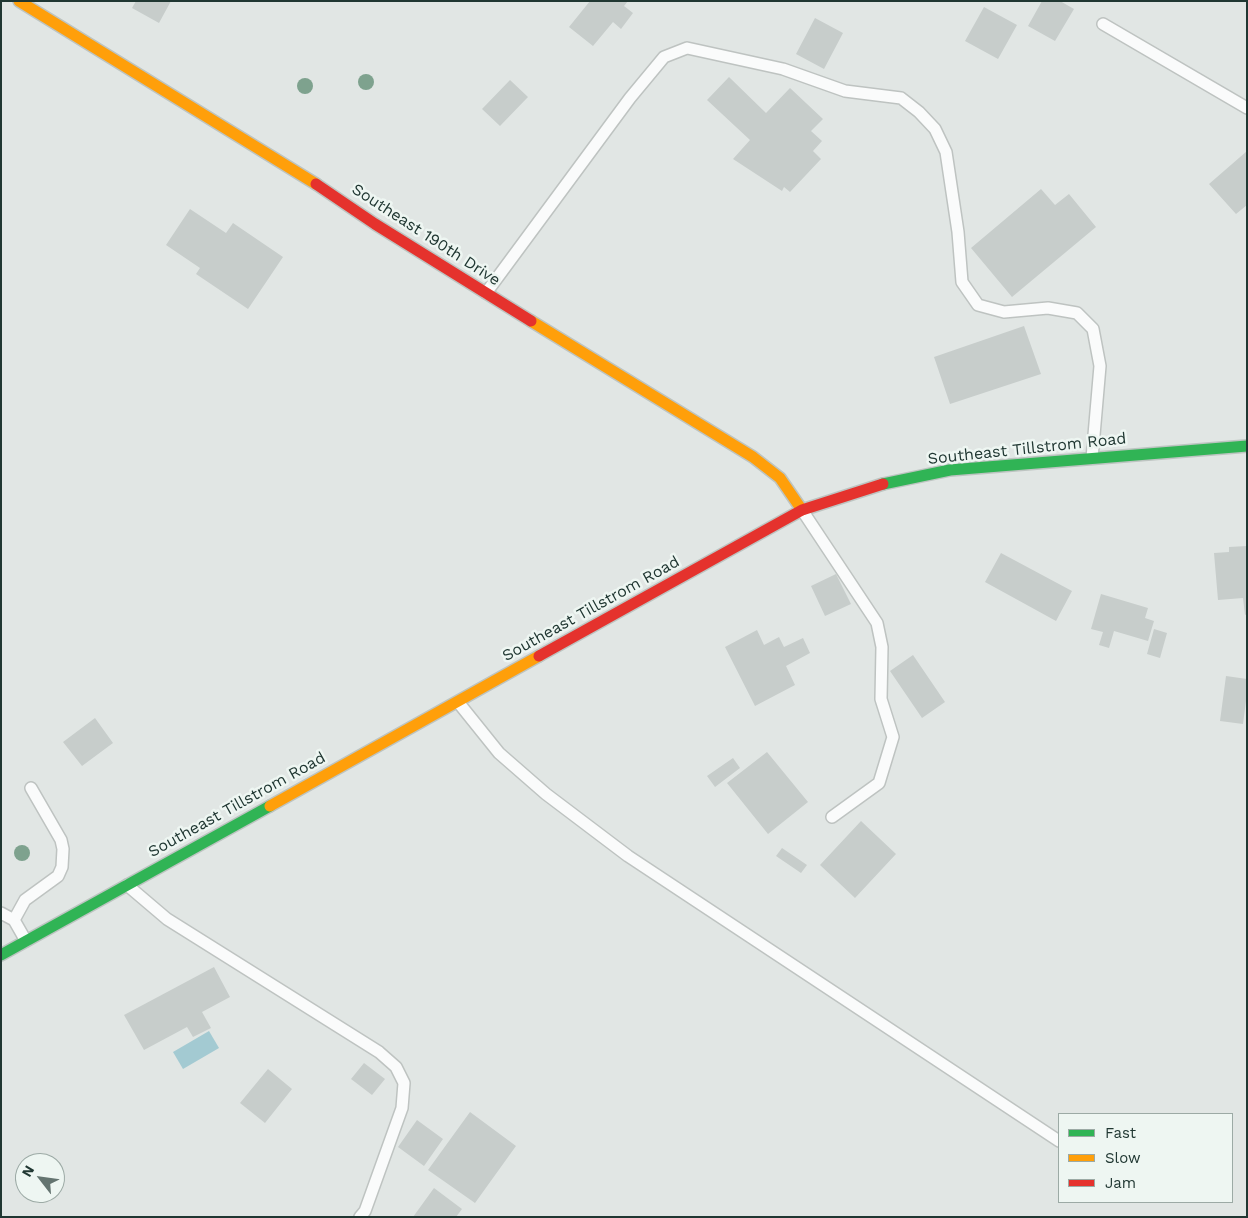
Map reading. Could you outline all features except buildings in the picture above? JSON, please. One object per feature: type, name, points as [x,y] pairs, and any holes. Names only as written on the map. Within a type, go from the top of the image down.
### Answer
[{"type":"main road","name":"Southeast 190th Drive","points":[[19,1],[340,199],[486,293],[764,464],[780,478],[802,510]]},
{"type":"main road","name":"Southeast Tillstrom Road","points":[[1,955],[802,510],[871,486],[950,470],[1247,446]]},
{"type":"lane","points":[[1103,24],[1247,108]]},
{"type":"lane","points":[[486,293],[630,98],[664,57],[687,48],[783,69],[845,91],[901,98],[919,112],[935,129],[946,152],[958,232],[962,282],[978,305],[1004,312],[1048,308],[1077,313],[1093,329],[1100,366],[1092,458]]},
{"type":"lane","points":[[802,510],[877,623],[882,647],[881,699],[893,737],[879,782],[832,817]]},
{"type":"lane","points":[[458,702],[499,753],[546,794],[628,856],[1058,1140]]},
{"type":"lane","points":[[14,920],[25,900],[58,876],[62,867],[63,849],[61,840],[32,788]]},
{"type":"lane","points":[[127,885],[167,919],[379,1052],[396,1066],[404,1083],[402,1108],[365,1211],[360,1217]]},
{"type":"lane","points":[[1,912],[14,920],[26,941]]},
{"type":"water","points":[[209,1031],[219,1048],[183,1069],[173,1052]]},
{"type":"traffic: fast","points":[[883,484],[950,470],[1247,446]]},
{"type":"traffic: fast","points":[[1,955],[270,806]]},
{"type":"traffic: slow","points":[[19,1],[316,184]]},
{"type":"traffic: slow","points":[[531,321],[753,457],[780,478],[802,510]]},
{"type":"traffic: slow","points":[[270,806],[539,656]]},
{"type":"traffic: jam","points":[[316,184],[375,224],[531,321]]},
{"type":"traffic: jam","points":[[539,656],[802,510],[883,484]]}]
